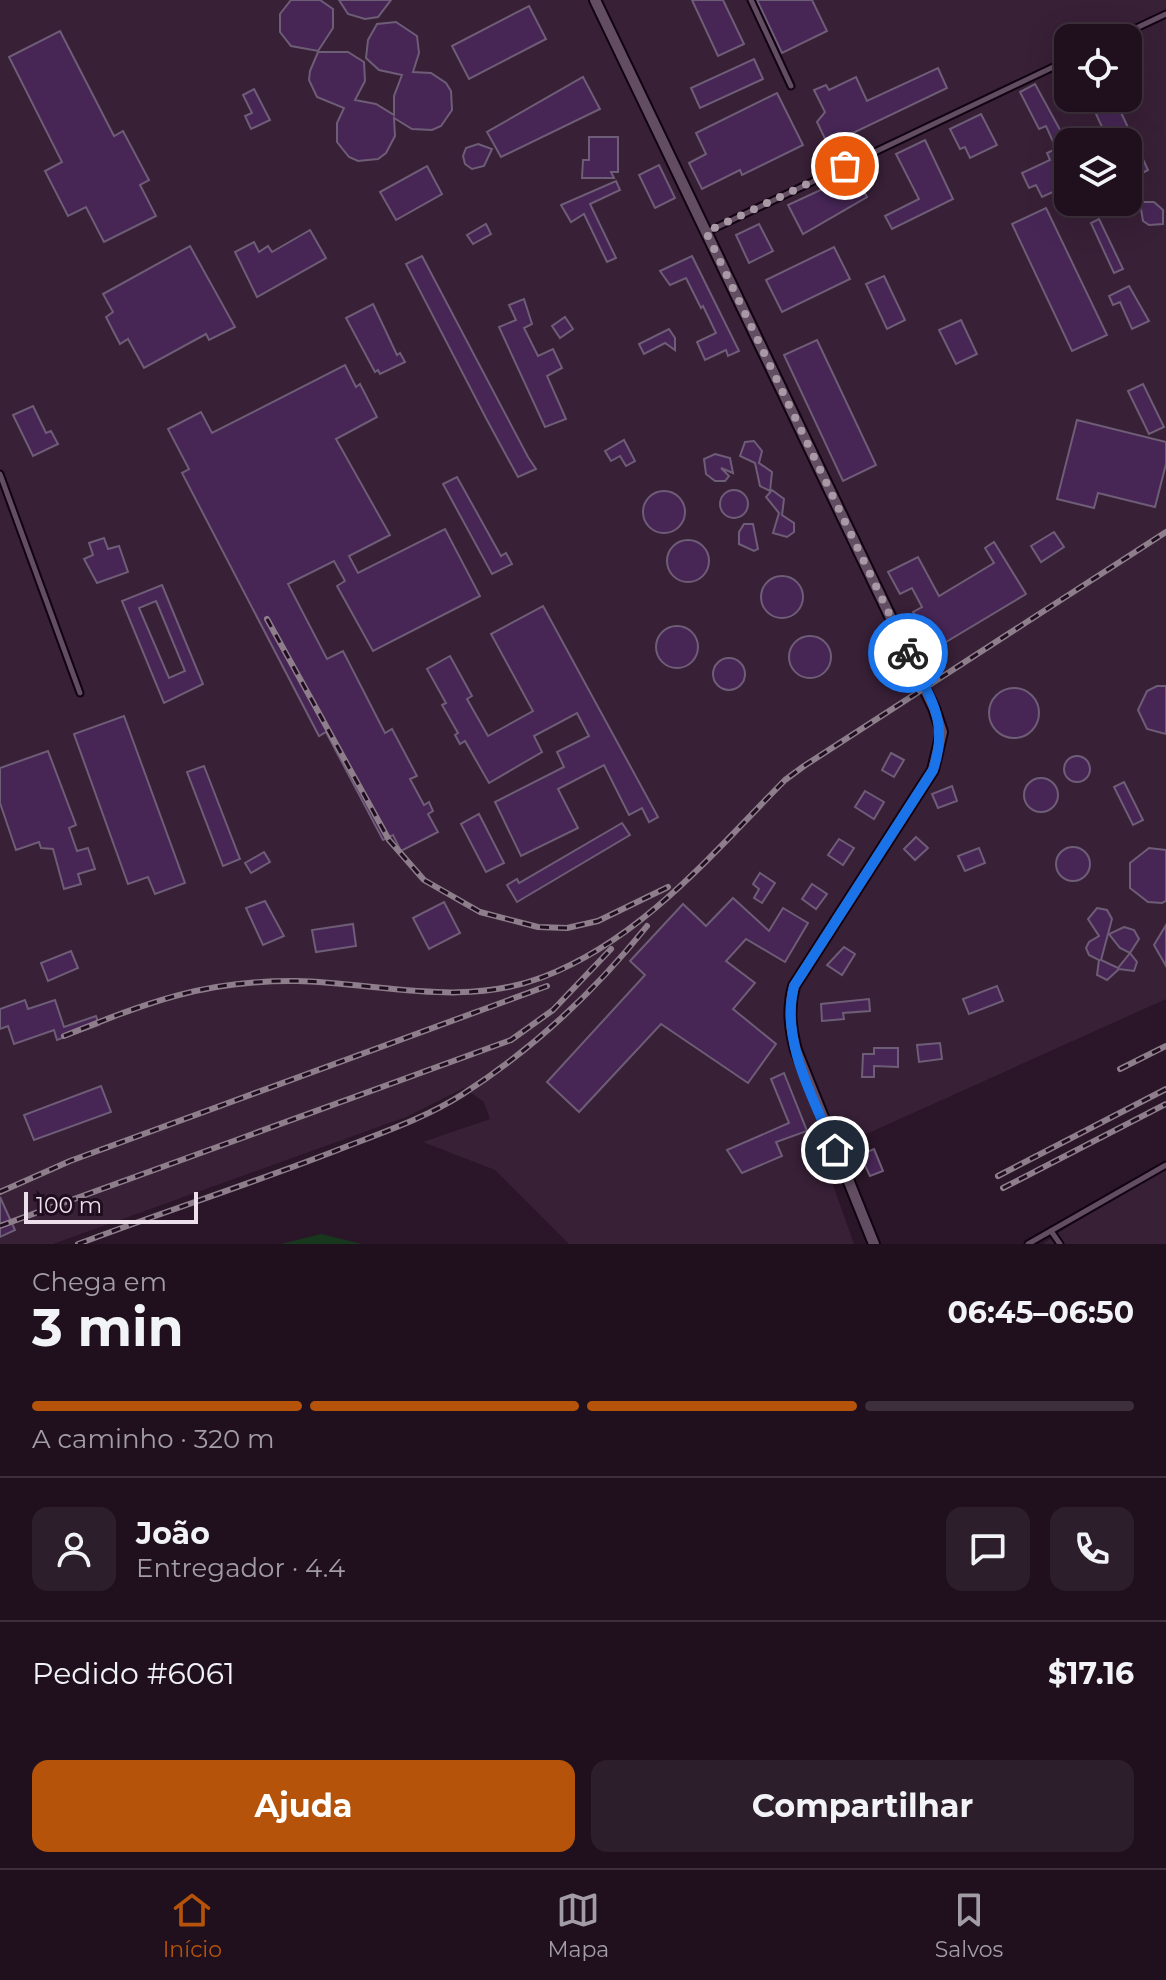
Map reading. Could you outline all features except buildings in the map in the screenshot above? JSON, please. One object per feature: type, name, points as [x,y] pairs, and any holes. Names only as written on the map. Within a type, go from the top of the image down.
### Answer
[{"type":"street","points":[[595,0],[934,708],[942,732],[933,770],[802,973],[790,1003],[789,1023],[796,1050],[874,1244]]},
{"type":"lane","points":[[751,0],[791,86]]},
{"type":"lane","points":[[1142,25],[1166,14]]},
{"type":"lane","points":[[706,232],[1054,67]]},
{"type":"lane","points":[[0,474],[80,693]]},
{"type":"lane","points":[[1028,1244],[1166,1165]]},
{"type":"lane","points":[[1051,1231],[1060,1244]]},
{"type":"shaded area","points":[[0,0],[1166,0],[1166,999],[822,1154],[854,1244],[569,1244],[495,1170],[423,1142],[490,1119],[484,1102],[464,1088],[406,1117],[53,1244],[0,1244]]},
{"type":"shaded area","points":[[1166,1169],[1166,1244],[1043,1244],[1064,1229]]},
{"type":"green space","points":[[321,1234],[362,1244],[281,1244]]},
{"type":"railway","points":[[64,1036],[151,1003],[233,984],[297,981],[421,991],[482,991],[543,977],[579,961],[612,941],[674,892],[785,780],[804,766],[1166,532]]},
{"type":"railway","points":[[267,619],[389,840],[424,880],[480,912],[538,927],[567,928],[598,921],[668,887]]},
{"type":"railway","points":[[78,1244],[335,1151],[400,1126],[448,1103],[489,1077],[562,1018],[647,926]]},
{"type":"railway","points":[[0,1226],[511,1040],[553,1010],[611,949]]},
{"type":"railway","points":[[0,1192],[70,1161],[547,986]]},
{"type":"railway","points":[[1120,1069],[1166,1046]]},
{"type":"railway","points":[[998,1176],[1166,1089]]},
{"type":"railway","points":[[1003,1188],[1166,1104]]},
{"type":"way so far","points":[[845,166],[706,232],[908,653]]},
{"type":"route","points":[[835,1150],[796,1050],[789,1023],[790,1003],[794,986],[933,770],[940,750],[942,732],[908,653]]}]
